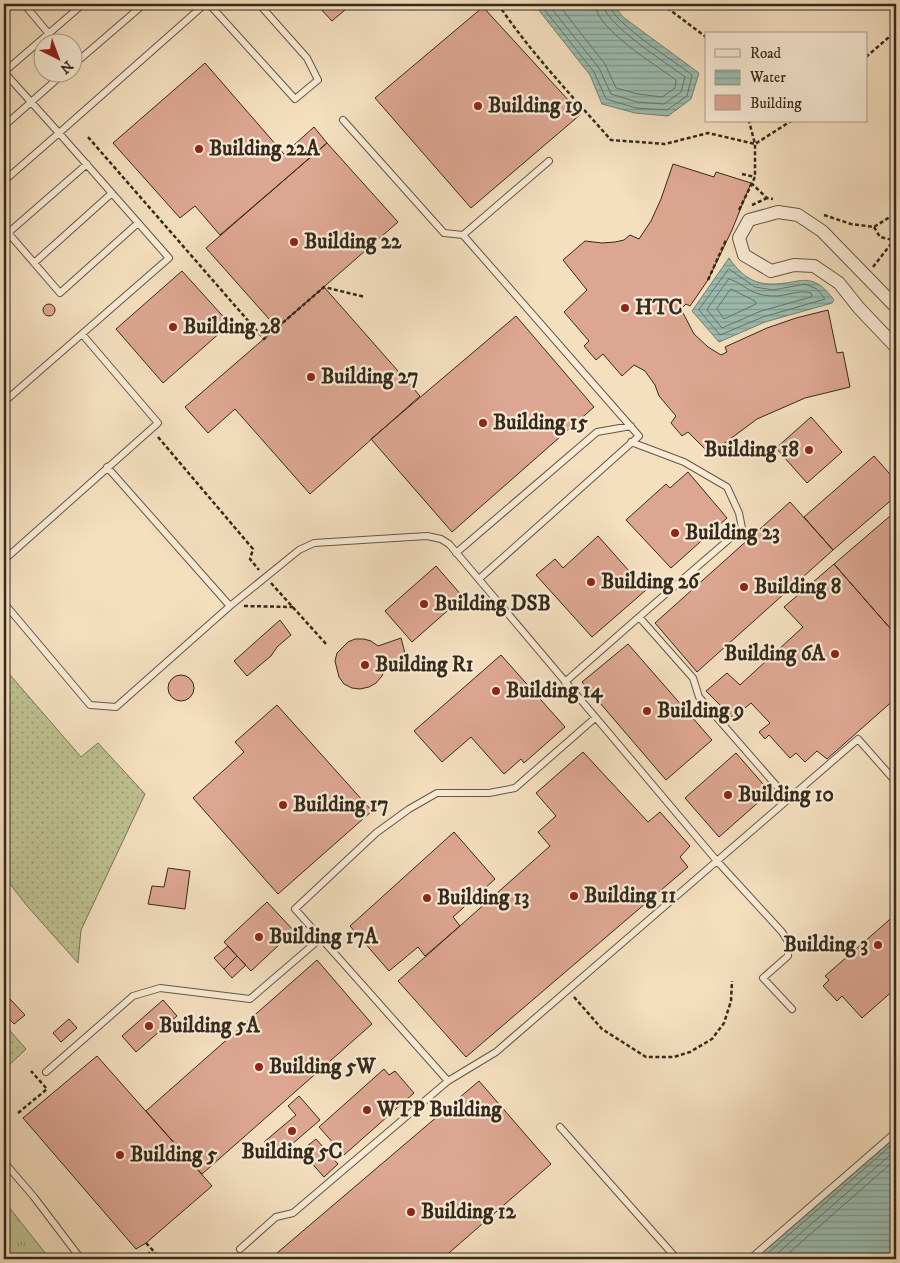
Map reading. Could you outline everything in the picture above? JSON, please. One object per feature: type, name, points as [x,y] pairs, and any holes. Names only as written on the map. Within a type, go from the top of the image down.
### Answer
[{"type":"street","points":[[896,307],[822,232],[798,215],[778,212],[749,220],[739,238],[744,255],[771,271],[794,265],[814,266],[839,283],[859,308],[896,347]]},
{"type":"lane","points":[[24,4],[46,32]]},
{"type":"lane","points":[[50,32],[83,4]]},
{"type":"lane","points":[[82,57],[144,4]]},
{"type":"lane","points":[[4,181],[205,4]]},
{"type":"lane","points":[[209,4],[295,100],[318,80],[307,58],[259,4]]},
{"type":"lane","points":[[4,402],[169,258],[4,72],[32,48]]},
{"type":"lane","points":[[4,126],[54,82]]},
{"type":"lane","points":[[343,120],[444,233],[463,235],[639,436],[479,579]]},
{"type":"lane","points":[[463,235],[549,161]]},
{"type":"lane","points":[[87,164],[6,230],[34,263],[60,293],[138,223]]},
{"type":"lane","points":[[34,263],[112,193]]},
{"type":"lane","points":[[4,560],[158,423],[82,334]]},
{"type":"lane","points":[[456,553],[597,432],[631,426]]},
{"type":"lane","points":[[565,682],[742,528],[739,513],[727,488],[684,462],[631,442]]},
{"type":"lane","points":[[107,467],[230,606]]},
{"type":"lane","points":[[4,603],[90,705],[116,707],[230,606],[299,550],[314,543],[427,536],[441,539],[449,544],[479,579],[716,861],[782,932],[789,943],[788,956],[764,978],[792,1008]]},
{"type":"lane","points":[[639,617],[693,678],[699,697],[788,799]]},
{"type":"lane","points":[[448,1081],[295,909],[376,833],[409,808],[438,793],[489,793],[515,788],[596,718]]},
{"type":"lane","points":[[240,1249],[276,1217],[293,1213],[448,1081],[496,1052],[858,738],[896,782]]},
{"type":"lane","points":[[46,1072],[133,996],[160,988],[250,999],[321,938]]},
{"type":"lane","points":[[560,1127],[677,1259]]},
{"type":"lane","points":[[750,1259],[896,1132]]},
{"type":"lane","points":[[4,1162],[34,1197],[81,1259]]},
{"type":"path","points":[[483,7],[487,4]]},
{"type":"path","points":[[498,4],[512,24],[611,140],[665,144],[708,133],[755,144],[789,122]]},
{"type":"path","points":[[662,4],[705,36]]},
{"type":"path","points":[[868,55],[896,31]]},
{"type":"path","points":[[736,218],[755,177],[755,144],[749,122]]},
{"type":"path","points":[[88,137],[264,339],[324,286],[365,297]]},
{"type":"path","points":[[742,174],[755,177]]},
{"type":"path","points":[[751,183],[767,198],[776,199]]},
{"type":"path","points":[[822,215],[850,224],[874,227],[896,213]]},
{"type":"path","points":[[874,227],[880,237],[896,241]]},
{"type":"path","points":[[708,280],[728,236]]},
{"type":"path","points":[[151,429],[253,549],[250,559],[327,645]]},
{"type":"path","points":[[230,606],[293,607]]},
{"type":"path","points":[[568,990],[602,1029],[646,1057],[674,1057],[690,1052],[712,1038],[724,1023],[731,1001],[732,980]]},
{"type":"path","points":[[18,1113],[47,1089],[31,1071]]},
{"type":"path","points":[[146,1242],[161,1259]]},
{"type":"path","points":[[142,1259],[153,1250]]},
{"type":"green space","points":[[4,668],[81,757],[98,743],[145,794],[81,930],[78,963],[10,884],[4,880]]},
{"type":"green space","points":[[4,1024],[26,1049],[4,1070]]},
{"type":"green space","points":[[4,1201],[50,1259],[4,1259]]},
{"type":"water","points":[[534,4],[613,4],[623,17],[699,73],[691,99],[668,116],[635,113],[602,104],[590,75]]},
{"type":"water","points":[[729,258],[742,273],[756,282],[772,284],[802,280],[812,281],[827,291],[834,300],[832,303],[765,322],[719,342],[692,311]]},
{"type":"water","points":[[896,1135],[896,1259],[758,1259],[764,1250]]},
{"type":"building","points":[[316,4],[352,4],[332,21]]},
{"type":"building","name":"Building 19","points":[[483,7],[581,114],[471,208],[375,98]]},
{"type":"building","name":"Building 22A","points":[[205,63],[284,154],[314,127],[327,143],[220,235],[195,206],[180,218],[113,143]]},
{"type":"building","name":"Building 22","points":[[327,143],[398,222],[277,328],[206,248]]},
{"type":"building","name":"HTC","points":[[673,164],[714,177],[716,172],[751,183],[732,230],[708,280],[690,306],[686,304],[681,309],[694,334],[708,347],[721,355],[727,352],[725,347],[767,328],[828,310],[837,353],[843,352],[850,387],[805,398],[757,419],[710,454],[688,432],[682,436],[671,423],[676,416],[659,396],[655,385],[645,371],[634,365],[622,376],[603,354],[596,360],[584,346],[589,341],[564,312],[587,290],[563,260],[585,241],[615,242],[624,240],[630,235],[639,239],[651,221],[661,199]]},
{"type":"building","name":"Building 28","points":[[182,271],[230,324],[163,383],[116,329]]},
{"type":"building","name":"Building 27","points":[[324,287],[420,396],[310,494],[235,409],[208,433],[185,407]]},
{"type":"building","points":[[47,304],[51,304],[55,310],[51,316],[47,316],[43,312],[43,308]]},
{"type":"building","name":"Building 15","points":[[516,316],[594,407],[452,532],[371,439]]},
{"type":"building","name":"Building 18","points":[[811,417],[842,452],[807,483],[776,448]]},
{"type":"building","points":[[874,456],[896,481],[896,496],[833,550],[804,517]]},
{"type":"building","name":"Building 23","points":[[688,472],[727,518],[671,568],[626,520],[666,484],[670,488]]},
{"type":"building","name":"Building 8","points":[[790,502],[833,550],[697,672],[655,623]]},
{"type":"building","points":[[896,511],[896,635],[834,564]]},
{"type":"building","name":"Building 26","points":[[598,536],[646,590],[592,637],[536,575],[555,559],[563,568]]},
{"type":"building","name":"Building 6A","points":[[834,564],[896,635],[896,698],[827,759],[817,751],[805,762],[796,753],[790,758],[769,735],[765,739],[759,732],[770,723],[751,703],[733,718],[706,691],[727,673],[740,685],[803,627],[784,607]]},
{"type":"building","name":"Building DSB","points":[[436,566],[463,597],[412,642],[385,611]]},
{"type":"building","points":[[280,620],[291,635],[277,647],[271,656],[247,676],[234,661]]},
{"type":"building","name":"Building R1","points":[[401,638],[407,661],[385,668],[382,676],[376,683],[360,689],[352,688],[344,684],[339,677],[335,661],[337,653],[348,642],[355,639],[364,639],[378,646]]},
{"type":"building","name":"Building 9","points":[[628,644],[712,740],[666,780],[582,682]]},
{"type":"building","name":"Building 14","points":[[501,655],[565,727],[524,763],[521,759],[504,774],[471,737],[442,762],[414,731]]},
{"type":"building","points":[[181,675],[190,679],[194,688],[190,697],[181,701],[172,697],[168,688],[172,679]]},
{"type":"building","name":"Building 17","points":[[277,705],[372,811],[278,894],[193,798],[244,752],[235,742]]},
{"type":"building","name":"Building 11","points":[[583,752],[648,822],[660,812],[690,846],[680,857],[688,867],[466,1057],[398,981],[550,846],[538,832],[556,816],[536,793]]},
{"type":"building","name":"Building 10","points":[[736,753],[770,792],[719,837],[685,798]]},
{"type":"building","name":"Building 13","points":[[454,832],[495,879],[453,917],[460,926],[425,956],[418,947],[389,971],[350,926]]},
{"type":"building","points":[[168,868],[190,871],[185,909],[148,904],[152,886],[164,887]]},
{"type":"building","name":"Building 17A","points":[[267,902],[294,931],[251,971],[224,942]]},
{"type":"building","name":"Building 3","points":[[896,914],[896,988],[862,1018],[842,996],[837,1001],[823,986],[829,980],[825,976]]},
{"type":"building","points":[[228,946],[237,956],[224,969],[214,958]]},
{"type":"building","points":[[237,956],[246,965],[232,978],[224,969]]},
{"type":"building","name":"Building 5W","points":[[317,960],[372,1024],[202,1174],[146,1111]]},
{"type":"building","points":[[9,998],[25,1015],[14,1024],[4,1013],[4,1002]]},
{"type":"building","name":"Building 5A","points":[[163,1000],[177,1016],[136,1052],[122,1036]]},
{"type":"building","points":[[69,1019],[77,1028],[61,1042],[53,1033]]},
{"type":"building","name":"Building 5","points":[[97,1056],[212,1186],[146,1243],[136,1249],[23,1118]]},
{"type":"building","name":"WTP Building","points":[[384,1069],[389,1075],[395,1071],[414,1093],[344,1155],[319,1127]]},
{"type":"building","name":"Building 12","points":[[479,1081],[551,1164],[442,1259],[270,1259]]},
{"type":"building","name":"Building 5C","points":[[299,1096],[320,1120],[277,1157],[264,1142],[296,1115],[288,1106]]},
{"type":"building","points":[[316,1139],[338,1164],[324,1177],[301,1151]]},
{"type":"place","name":"Building 19","points":[[478,106]]},
{"type":"place","name":"Building 22A","points":[[199,149]]},
{"type":"place","name":"Building 22","points":[[294,242]]},
{"type":"place","name":"HTC","points":[[625,308]]},
{"type":"place","name":"Building 28","points":[[173,327]]},
{"type":"place","name":"Building 27","points":[[311,377]]},
{"type":"place","name":"Building 15","points":[[483,423]]},
{"type":"place","name":"Building 18","points":[[809,450]]},
{"type":"place","name":"Building 23","points":[[675,533]]},
{"type":"place","name":"Building 26","points":[[591,582]]},
{"type":"place","name":"Building 8","points":[[744,587]]},
{"type":"place","name":"Building DSB","points":[[424,604]]},
{"type":"place","name":"Building 6A","points":[[835,654]]},
{"type":"place","name":"Building R1","points":[[365,665]]},
{"type":"place","name":"Building 14","points":[[496,691]]},
{"type":"place","name":"Building 9","points":[[647,711]]},
{"type":"place","name":"Building 10","points":[[728,795]]},
{"type":"place","name":"Building 17","points":[[283,805]]},
{"type":"place","name":"Building 11","points":[[574,896]]},
{"type":"place","name":"Building 13","points":[[427,898]]},
{"type":"place","name":"Building 17A","points":[[259,937]]},
{"type":"place","name":"Building 3","points":[[878,945]]},
{"type":"place","name":"Building 5A","points":[[149,1026]]},
{"type":"place","name":"Building 5W","points":[[259,1067]]},
{"type":"place","name":"WTP Building","points":[[367,1110]]},
{"type":"place","name":"Building 5C","points":[[292,1131]]},
{"type":"place","name":"Building 5","points":[[120,1155]]},
{"type":"place","name":"Building 12","points":[[411,1212]]}]
